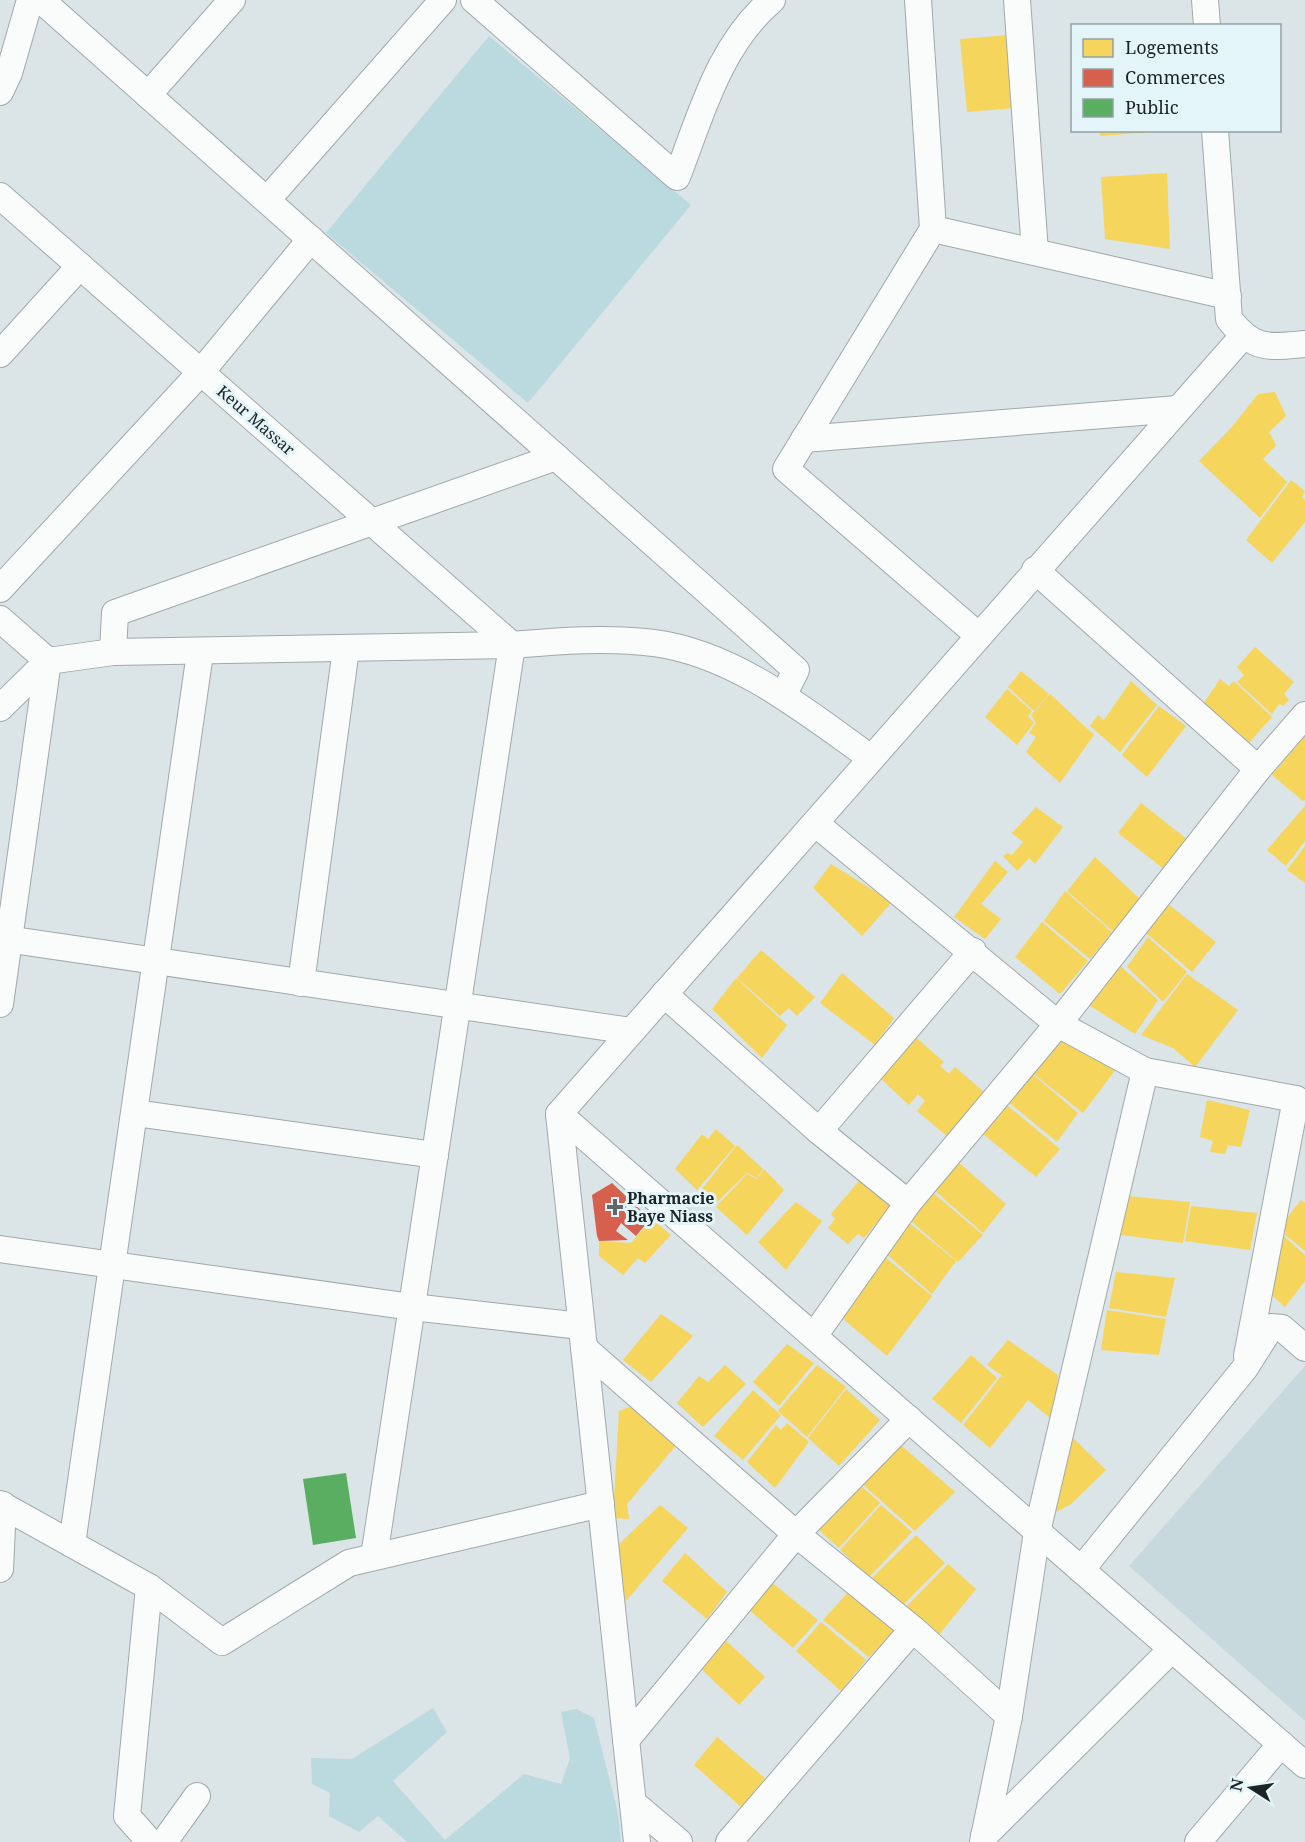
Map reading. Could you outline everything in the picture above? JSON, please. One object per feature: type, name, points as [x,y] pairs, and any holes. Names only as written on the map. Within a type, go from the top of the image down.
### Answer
[{"type":"street","points":[[0,92],[9,73],[30,0]]},
{"type":"street","points":[[41,0],[796,670],[783,696]]},
{"type":"street","points":[[148,95],[232,0]]},
{"type":"street","points":[[267,200],[443,0]]},
{"type":"street","points":[[474,0],[677,177],[725,57],[750,20],[772,0]]},
{"type":"street","points":[[918,0],[933,229],[786,469],[979,636]]},
{"type":"street","points":[[1017,0],[1035,252]]},
{"type":"street","points":[[1205,0],[1207,24]]},
{"type":"street","points":[[1215,132],[1229,320],[1243,336],[1264,347],[1305,344]]},
{"type":"street","name":"Keur Massar","points":[[0,196],[512,645]]},
{"type":"street","points":[[933,229],[1228,296]]},
{"type":"street","points":[[0,589],[201,372],[311,239]]},
{"type":"street","points":[[0,354],[80,266]]},
{"type":"street","points":[[637,1842],[559,1114],[1243,336]]},
{"type":"street","points":[[804,439],[1178,409]]},
{"type":"street","points":[[113,652],[115,613],[556,457]]},
{"type":"street","points":[[1035,570],[1258,769]]},
{"type":"street","points":[[0,619],[12,643],[48,661],[113,652],[200,653],[512,645],[578,639],[656,643],[713,659],[783,696],[871,758]]},
{"type":"street","points":[[374,1557],[512,645]]},
{"type":"street","points":[[301,982],[346,649]]},
{"type":"street","points":[[72,1544],[200,653]]},
{"type":"street","points":[[0,708],[48,661]]},
{"type":"street","points":[[0,1004],[4,939],[48,661]]},
{"type":"street","points":[[814,1336],[908,1203],[1058,1024],[1258,769],[1305,716]]},
{"type":"street","points":[[816,824],[973,951],[1058,1024],[1144,1071],[1301,1104],[1245,1368]]},
{"type":"street","points":[[4,939],[631,1031]]},
{"type":"street","points":[[819,1131],[973,951]]},
{"type":"street","points":[[664,994],[819,1131],[908,1203]]},
{"type":"street","points":[[983,1839],[1009,1716],[1037,1532],[1144,1071]]},
{"type":"street","points":[[135,1113],[435,1155]]},
{"type":"street","points":[[559,1114],[1305,1765]]},
{"type":"street","points":[[0,1249],[412,1307],[583,1337],[796,1534],[913,1629],[1009,1716]]},
{"type":"street","points":[[1082,1570],[1245,1368],[1271,1327],[1282,1328],[1305,1348]]},
{"type":"street","points":[[626,1740],[796,1534],[909,1419]]},
{"type":"street","points":[[0,1569],[1,1505],[149,1587],[222,1642],[349,1563],[601,1504]]},
{"type":"street","points":[[149,1587],[128,1816],[150,1842]]},
{"type":"street","points":[[729,1842],[913,1629]]},
{"type":"street","points":[[983,1839],[1172,1649]]},
{"type":"street","points":[[1198,1842],[1281,1744]]},
{"type":"street","points":[[164,1842],[196,1796]]},
{"type":"street","points":[[633,1803],[679,1842]]},
{"type":"shaded area","points":[[489,36],[691,205],[528,403],[326,233]]},
{"type":"shaded area","points":[[1305,1366],[1305,1721],[1129,1566]]},
{"type":"shaded area","points":[[433,1708],[447,1732],[393,1781],[445,1840],[524,1774],[561,1784],[570,1759],[561,1712],[576,1709],[594,1718],[618,1813],[621,1842],[407,1842],[378,1816],[359,1832],[329,1816],[330,1793],[312,1784],[311,1758],[352,1759]]},
{"type":"building: Logements","points":[[1009,35],[1014,108],[967,112],[960,39]]},
{"type":"building: Logements","points":[[1100,132],[1153,132],[1100,136]]},
{"type":"building: Logements","points":[[1167,173],[1170,249],[1105,239],[1101,177]]},
{"type":"building: Logements","points":[[1275,392],[1286,416],[1269,432],[1276,445],[1263,459],[1287,482],[1260,518],[1199,461],[1231,428],[1258,394]]},
{"type":"building: Logements","points":[[1291,480],[1305,491],[1302,497],[1305,500],[1305,522],[1272,563],[1246,540]]},
{"type":"building: Logements","points":[[1255,647],[1294,682],[1284,694],[1289,700],[1283,706],[1279,704],[1272,714],[1237,682],[1244,675],[1237,667]]},
{"type":"building: Logements","points":[[1021,671],[1049,694],[1034,711],[1008,687]]},
{"type":"building: Logements","points":[[1220,679],[1229,686],[1234,681],[1272,717],[1247,745],[1201,707]]},
{"type":"building: Logements","points":[[1131,681],[1157,705],[1120,752],[1090,726],[1098,715],[1104,720]]},
{"type":"building: Logements","points":[[1007,689],[1032,711],[1028,716],[1034,723],[1017,745],[985,717]]},
{"type":"building: Logements","points":[[1050,694],[1094,735],[1060,783],[1026,752],[1036,737],[1029,733],[1036,723],[1031,715]]},
{"type":"building: Logements","points":[[1159,706],[1186,726],[1147,777],[1122,755]]},
{"type":"building: Logements","points":[[1305,736],[1305,800],[1303,801],[1272,775]]},
{"type":"building: Logements","points":[[1141,803],[1188,840],[1165,870],[1118,833]]},
{"type":"building: Logements","points":[[1305,806],[1305,841],[1286,866],[1267,850]]},
{"type":"building: Logements","points":[[1036,807],[1063,827],[1035,864],[1029,858],[1017,871],[1003,856],[1008,853],[1012,855],[1023,842],[1012,833]]},
{"type":"building: Logements","points":[[1305,846],[1305,883],[1287,870]]},
{"type":"building: Logements","points":[[1095,857],[1142,901],[1113,931],[1067,891]]},
{"type":"building: Logements","points":[[995,861],[1008,872],[981,904],[1001,919],[985,939],[954,917]]},
{"type":"building: Logements","points":[[831,864],[892,902],[862,936],[813,888]]},
{"type":"building: Logements","points":[[1065,891],[1112,932],[1090,959],[1044,921]]},
{"type":"building: Logements","points":[[1168,904],[1216,942],[1192,972],[1146,933]]},
{"type":"building: Logements","points":[[1042,922],[1088,961],[1060,994],[1015,957]]},
{"type":"building: Logements","points":[[1148,937],[1187,972],[1163,1002],[1127,967]]},
{"type":"building: Logements","points":[[761,950],[815,997],[797,1016],[789,1008],[780,1016],[737,978]]},
{"type":"building: Logements","points":[[1116,962],[1158,1000],[1135,1034],[1087,1004]]},
{"type":"building: Logements","points":[[842,973],[894,1018],[875,1045],[820,1003]]},
{"type":"building: Logements","points":[[1187,974],[1238,1010],[1195,1067],[1173,1048],[1141,1035]]},
{"type":"building: Logements","points":[[736,978],[787,1025],[762,1058],[712,1009]]},
{"type":"building: Logements","points":[[911,1033],[944,1062],[940,1066],[949,1074],[955,1067],[984,1092],[948,1137],[917,1111],[925,1101],[918,1094],[909,1105],[877,1075]]},
{"type":"building: Logements","points":[[1068,1034],[1119,1065],[1083,1113],[1034,1074]]},
{"type":"building: Logements","points":[[1029,1071],[1078,1113],[1057,1142],[1006,1100]]},
{"type":"building: Logements","points":[[1207,1100],[1250,1110],[1241,1147],[1228,1145],[1225,1154],[1210,1152],[1213,1141],[1200,1137]]},
{"type":"building: Logements","points":[[1007,1105],[1060,1149],[1036,1177],[983,1134]]},
{"type":"building: Logements","points":[[716,1129],[735,1146],[697,1190],[675,1169],[702,1134],[708,1139]]},
{"type":"building: Logements","points":[[737,1145],[763,1169],[757,1178],[747,1173],[714,1205],[698,1194]]},
{"type":"building: Logements","points":[[957,1161],[1006,1204],[983,1233],[934,1190]]},
{"type":"building: Logements","points":[[764,1169],[784,1190],[747,1235],[716,1207],[747,1174],[757,1179]]},
{"type":"building: Logements","points":[[864,1175],[895,1201],[864,1238],[858,1234],[848,1244],[828,1228],[835,1219],[831,1214]]},
{"type":"building: Logements","points":[[932,1192],[983,1235],[958,1262],[911,1221]]},
{"type":"building: Logements","points":[[1127,1196],[1190,1202],[1183,1243],[1121,1235]]},
{"type":"building: Logements","points":[[1301,1200],[1305,1203],[1305,1251],[1278,1229]]},
{"type":"building: Logements","points":[[796,1202],[822,1221],[786,1270],[758,1242]]},
{"type":"building: Logements","points":[[1191,1206],[1257,1213],[1250,1250],[1185,1241]]},
{"type":"building: Logements","points":[[652,1219],[671,1235],[645,1263],[638,1258],[623,1275],[599,1256],[599,1241],[631,1243]]},
{"type":"building: Logements","points":[[907,1221],[956,1261],[932,1294],[884,1252]]},
{"type":"building: Logements","points":[[1269,1223],[1305,1255],[1305,1281],[1285,1307],[1253,1278],[1257,1235]]},
{"type":"building: Logements","points":[[886,1258],[932,1296],[887,1356],[842,1318]]},
{"type":"building: Logements","points":[[1116,1272],[1175,1278],[1166,1317],[1109,1308]]},
{"type":"building: Logements","points":[[1107,1310],[1166,1319],[1159,1355],[1101,1350]]},
{"type":"building: Logements","points":[[661,1314],[693,1336],[651,1382],[623,1360]]},
{"type":"building: Logements","points":[[1008,1340],[1058,1375],[1054,1421],[1028,1400],[990,1448],[963,1425],[1001,1376],[1004,1377],[987,1365]]},
{"type":"building: Logements","points":[[787,1344],[814,1363],[779,1406],[753,1382]]},
{"type":"building: Logements","points":[[971,1355],[997,1378],[961,1423],[932,1399]]},
{"type":"building: Logements","points":[[725,1365],[746,1384],[703,1427],[677,1403],[699,1376],[708,1382]]},
{"type":"building: Logements","points":[[817,1365],[846,1387],[807,1437],[778,1411]]},
{"type":"building: Logements","points":[[846,1389],[880,1420],[839,1466],[808,1438]]},
{"type":"building: Logements","points":[[753,1390],[781,1415],[743,1460],[714,1436]]},
{"type":"building: Logements","points":[[634,1405],[678,1443],[627,1504],[629,1519],[613,1518],[619,1411]]},
{"type":"building: Logements","points":[[787,1423],[809,1442],[775,1488],[747,1462],[776,1425],[781,1430]]},
{"type":"building: Logements","points":[[1071,1436],[1106,1470],[1071,1504],[1056,1512]]},
{"type":"building: Logements","points":[[896,1441],[955,1492],[915,1531],[859,1481]]},
{"type":"building: Logements","points":[[846,1472],[880,1503],[839,1548],[805,1518]]},
{"type":"building: Logements","points":[[660,1505],[688,1528],[626,1601],[614,1549]]},
{"type":"building: Logements","points":[[881,1505],[912,1532],[869,1577],[840,1550]]},
{"type":"building: Logements","points":[[916,1535],[945,1563],[901,1607],[871,1579]]},
{"type":"building: Logements","points":[[685,1553],[727,1592],[707,1619],[662,1581]]},
{"type":"building: Logements","points":[[948,1564],[976,1589],[938,1636],[906,1607]]},
{"type":"building: Logements","points":[[770,1581],[818,1620],[793,1648],[748,1609]]},
{"type":"building: Logements","points":[[851,1589],[895,1630],[869,1657],[823,1620]]},
{"type":"building: Logements","points":[[821,1622],[866,1660],[841,1691],[796,1651]]},
{"type":"building: Logements","points":[[719,1634],[765,1677],[739,1705],[695,1663]]},
{"type":"building: Logements","points":[[717,1737],[765,1778],[741,1807],[694,1765]]},
{"type":"building: Commerces","name":"Pharmacie Baye Niass","points":[[612,1183],[650,1219],[636,1236],[621,1223],[616,1231],[628,1240],[599,1241],[592,1195]]},
{"type":"building: Public","points":[[346,1473],[356,1538],[313,1545],[303,1479]]},
{"type":"place","name":"Pharmacie Baye Niass","points":[[615,1207]]}]
